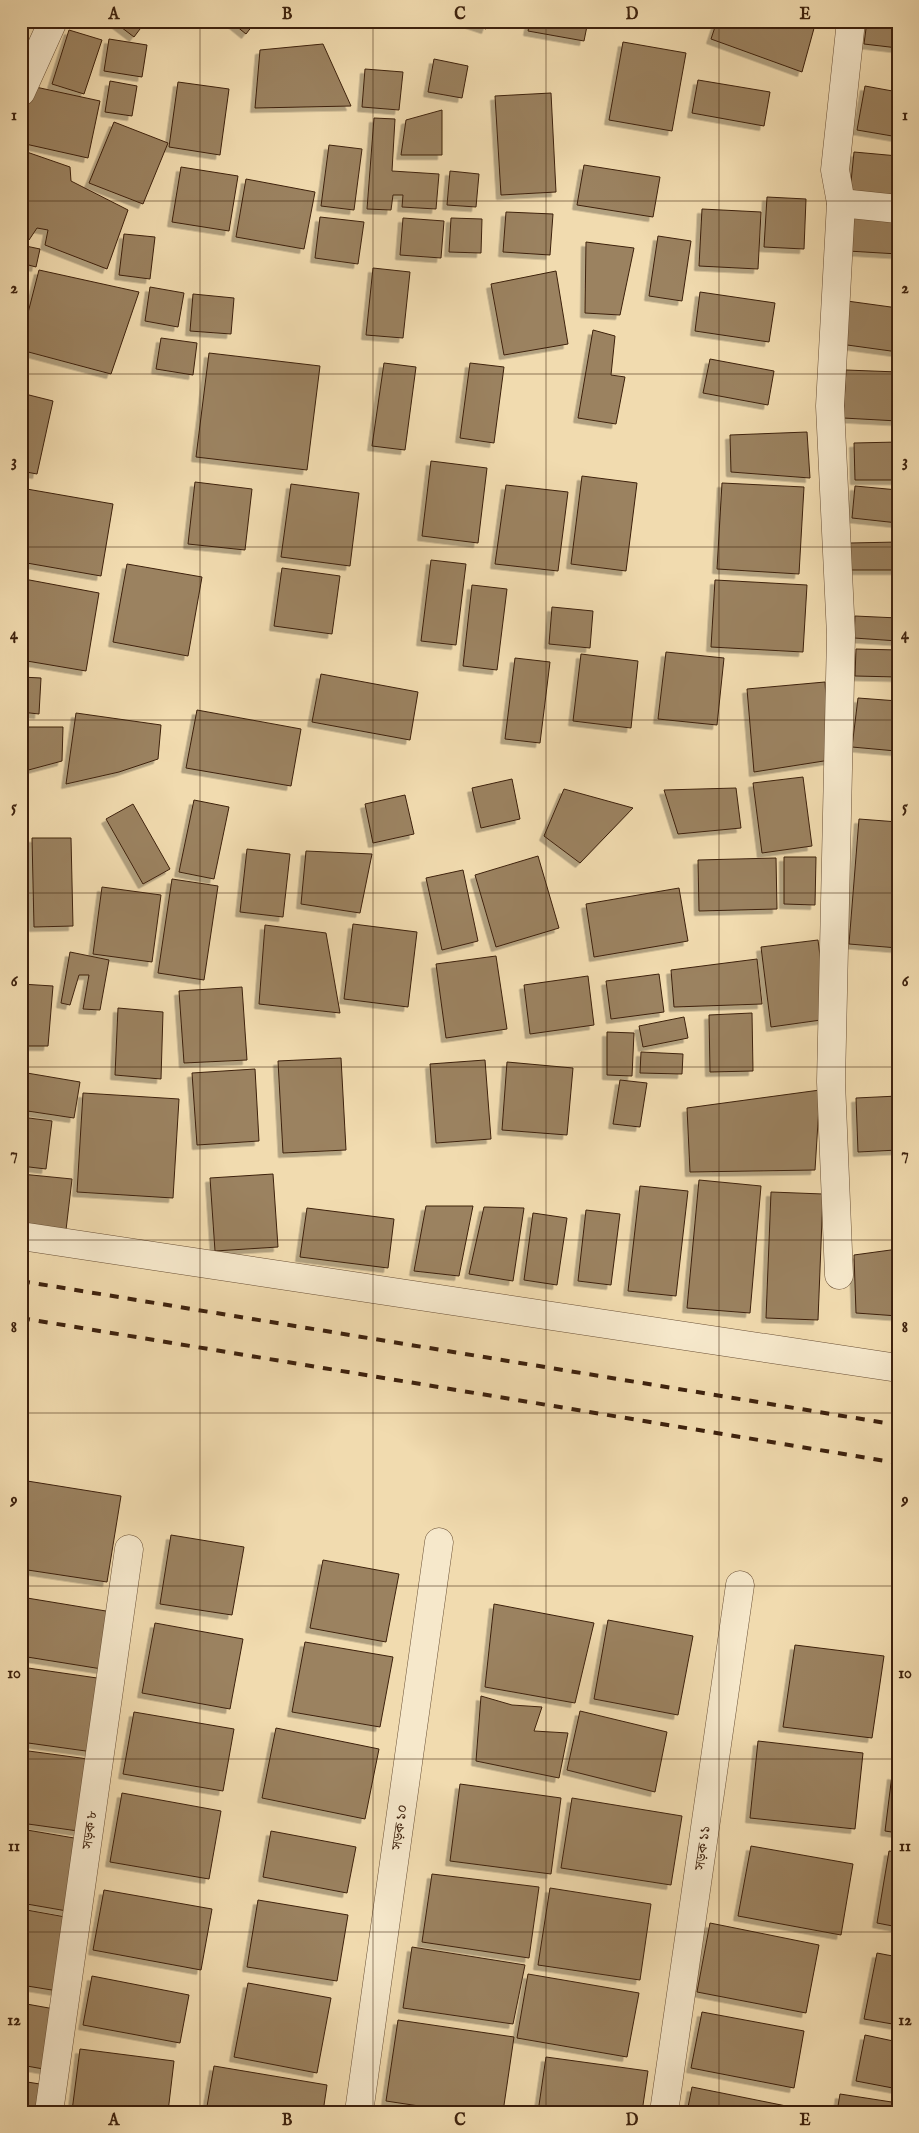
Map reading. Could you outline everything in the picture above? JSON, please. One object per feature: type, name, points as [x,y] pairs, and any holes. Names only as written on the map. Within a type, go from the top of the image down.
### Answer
[{"type":"street","points":[[26,82],[53,21]]},
{"type":"street","points":[[839,1275],[832,1082],[842,635],[830,406],[841,203],[836,170],[851,21]]},
{"type":"street","points":[[841,203],[898,209]]},
{"type":"street","points":[[21,1236],[898,1368]]},
{"type":"street","name":"সড়ক ১০","points":[[359,2112],[440,1542]]},
{"type":"street","name":"সড়ক ৮","points":[[49,2112],[129,1549]]},
{"type":"street","name":"সড়ক ১১","points":[[664,2112],[740,1585]]},
{"type":"building","points":[[21,21],[29,21],[23,37],[21,36]]},
{"type":"building","points":[[113,21],[146,21],[134,37]]},
{"type":"building","points":[[230,21],[256,21],[246,34]]},
{"type":"building","points":[[462,21],[489,21],[486,29]]},
{"type":"building","points":[[530,21],[588,21],[584,41],[528,31]]},
{"type":"building","points":[[717,21],[816,21],[802,72],[711,39]]},
{"type":"building","points":[[867,21],[898,21],[898,48],[864,44]]},
{"type":"building","points":[[69,30],[102,40],[84,94],[52,84]]},
{"type":"building","points":[[109,39],[147,45],[142,77],[104,71]]},
{"type":"building","points":[[623,42],[686,53],[672,131],[609,120]]},
{"type":"building","points":[[323,44],[351,106],[255,108],[260,50]]},
{"type":"building","points":[[434,59],[468,66],[462,98],[428,92]]},
{"type":"building","points":[[365,69],[403,72],[399,110],[362,107]]},
{"type":"building","points":[[698,80],[770,92],[764,126],[692,113]]},
{"type":"building","points":[[110,81],[137,86],[132,116],[105,112]]},
{"type":"building","points":[[178,82],[229,89],[220,155],[169,147]]},
{"type":"building","points":[[31,86],[100,101],[88,158],[21,143],[21,132]]},
{"type":"building","points":[[865,86],[898,92],[898,137],[857,130]]},
{"type":"building","points":[[551,93],[556,192],[501,195],[495,96]]},
{"type":"building","points":[[442,110],[442,155],[401,155],[406,120]]},
{"type":"building","points":[[374,118],[395,119],[392,171],[439,174],[436,209],[402,207],[403,195],[393,195],[391,210],[367,209]]},
{"type":"building","points":[[114,122],[168,143],[143,204],[89,183]]},
{"type":"building","points":[[329,145],[362,149],[354,210],[321,206]]},
{"type":"building","points":[[21,150],[70,167],[71,181],[128,210],[107,269],[45,245],[48,230],[37,228],[29,240],[21,236]]},
{"type":"building","points":[[854,152],[898,156],[898,196],[850,192]]},
{"type":"building","points":[[584,165],[660,177],[653,217],[577,205]]},
{"type":"building","points":[[181,167],[238,176],[229,231],[172,222]]},
{"type":"building","points":[[450,171],[479,174],[476,207],[447,205]]},
{"type":"building","points":[[246,179],[315,192],[304,249],[236,237]]},
{"type":"building","points":[[767,197],[806,199],[804,249],[764,247]]},
{"type":"building","points":[[702,209],[761,212],[758,269],[699,266]]},
{"type":"building","points":[[506,212],[553,214],[550,255],[503,252]]},
{"type":"building","points":[[851,213],[898,216],[898,254],[848,251]]},
{"type":"building","points":[[320,217],[364,222],[358,264],[315,258]]},
{"type":"building","points":[[403,218],[444,221],[441,258],[400,255]]},
{"type":"building","points":[[451,218],[482,219],[481,253],[449,252]]},
{"type":"building","points":[[124,234],[155,237],[150,279],[119,275]]},
{"type":"building","points":[[658,236],[691,241],[682,301],[649,296]]},
{"type":"building","points":[[586,242],[634,248],[620,315],[585,313]]},
{"type":"building","points":[[21,245],[40,249],[36,267],[21,263]]},
{"type":"building","points":[[373,268],[410,272],[403,338],[366,335]]},
{"type":"building","points":[[39,270],[139,292],[111,374],[21,350],[21,340]]},
{"type":"building","points":[[556,271],[568,344],[504,355],[491,284]]},
{"type":"building","points":[[150,287],[184,293],[178,327],[145,321]]},
{"type":"building","points":[[700,292],[775,303],[769,342],[695,331]]},
{"type":"building","points":[[193,294],[234,298],[231,334],[190,331]]},
{"type":"building","points":[[847,301],[898,308],[898,352],[840,344]]},
{"type":"building","points":[[593,330],[615,336],[611,375],[625,377],[616,424],[578,418]]},
{"type":"building","points":[[161,338],[197,343],[193,375],[156,369]]},
{"type":"building","points":[[209,353],[320,366],[307,470],[196,457]]},
{"type":"building","points":[[710,359],[774,371],[768,405],[703,393]]},
{"type":"building","points":[[384,363],[416,367],[405,450],[372,446]]},
{"type":"building","points":[[470,363],[504,367],[494,443],[460,438]]},
{"type":"building","points":[[846,370],[898,372],[898,421],[843,418]]},
{"type":"building","points":[[21,393],[53,401],[37,474],[21,471]]},
{"type":"building","points":[[807,432],[810,478],[731,472],[730,435]]},
{"type":"building","points":[[898,442],[898,480],[855,480],[854,443]]},
{"type":"building","points":[[431,461],[487,468],[478,543],[422,536]]},
{"type":"building","points":[[582,476],[637,483],[626,571],[571,564]]},
{"type":"building","points":[[195,482],[252,489],[245,550],[188,544]]},
{"type":"building","points":[[722,483],[804,487],[799,574],[717,569]]},
{"type":"building","points":[[291,484],[359,493],[350,566],[281,557]]},
{"type":"building","points":[[506,485],[568,492],[558,571],[495,564]]},
{"type":"building","points":[[855,486],[898,490],[898,523],[852,518]]},
{"type":"building","points":[[21,488],[113,504],[101,576],[21,562]]},
{"type":"building","points":[[898,542],[898,570],[850,570],[850,543]]},
{"type":"building","points":[[431,560],[466,564],[456,645],[421,641]]},
{"type":"building","points":[[127,564],[202,577],[188,656],[113,642]]},
{"type":"building","points":[[282,568],[340,576],[332,634],[274,626]]},
{"type":"building","points":[[24,579],[99,593],[86,671],[21,660],[21,597]]},
{"type":"building","points":[[715,580],[807,585],[803,652],[711,647]]},
{"type":"building","points":[[472,585],[507,589],[497,670],[463,666]]},
{"type":"building","points":[[552,607],[593,611],[590,648],[549,644]]},
{"type":"building","points":[[855,616],[898,618],[898,641],[854,638]]},
{"type":"building","points":[[856,649],[898,650],[898,677],[855,676]]},
{"type":"building","points":[[666,652],[724,658],[717,725],[658,719]]},
{"type":"building","points":[[581,654],[638,661],[631,728],[573,721]]},
{"type":"building","points":[[515,658],[550,662],[540,743],[505,739]]},
{"type":"building","points":[[321,674],[418,692],[410,740],[312,722]]},
{"type":"building","points":[[21,677],[41,678],[39,714],[21,712]]},
{"type":"building","points":[[825,682],[830,760],[754,772],[747,689]]},
{"type":"building","points":[[858,698],[898,701],[896,751],[852,747]]},
{"type":"building","points":[[197,710],[301,729],[291,786],[186,768]]},
{"type":"building","points":[[76,713],[161,725],[158,759],[119,772],[66,784]]},
{"type":"building","points":[[21,727],[63,727],[62,761],[21,772]]},
{"type":"building","points":[[803,777],[812,846],[762,853],[753,783]]},
{"type":"building","points":[[512,779],[520,819],[481,828],[472,788]]},
{"type":"building","points":[[736,788],[741,828],[678,834],[664,790]]},
{"type":"building","points":[[564,789],[633,808],[580,863],[544,836]]},
{"type":"building","points":[[405,795],[414,834],[373,843],[365,804]]},
{"type":"building","points":[[194,800],[229,807],[214,879],[179,872]]},
{"type":"building","points":[[133,804],[170,869],[143,884],[106,819]]},
{"type":"building","points":[[859,819],[898,822],[898,948],[849,944]]},
{"type":"building","points":[[32,838],[71,838],[73,926],[34,927]]},
{"type":"building","points":[[21,839],[25,971],[21,971]]},
{"type":"building","points":[[247,849],[290,854],[283,917],[240,912]]},
{"type":"building","points":[[306,851],[372,854],[360,913],[301,904]]},
{"type":"building","points":[[538,856],[559,928],[496,947],[475,875]]},
{"type":"building","points":[[784,857],[816,857],[815,905],[784,904]]},
{"type":"building","points":[[776,858],[777,909],[699,911],[698,860]]},
{"type":"building","points":[[463,870],[478,941],[442,950],[426,878]]},
{"type":"building","points":[[172,879],[218,886],[204,980],[158,973]]},
{"type":"building","points":[[102,887],[161,895],[152,962],[93,954]]},
{"type":"building","points":[[679,888],[688,941],[594,957],[586,904]]},
{"type":"building","points":[[353,924],[417,932],[408,1007],[344,999]]},
{"type":"building","points":[[265,925],[326,933],[340,1013],[259,1004]]},
{"type":"building","points":[[818,940],[828,1019],[771,1027],[761,947]]},
{"type":"building","points":[[70,952],[109,960],[100,1010],[83,1009],[89,975],[79,975],[70,1005],[61,1003]]},
{"type":"building","points":[[496,956],[507,1029],[446,1038],[436,964]]},
{"type":"building","points":[[757,959],[762,1004],[674,1007],[671,970]]},
{"type":"building","points":[[659,974],[664,1012],[611,1019],[606,981]]},
{"type":"building","points":[[588,976],[594,1025],[530,1034],[524,985]]},
{"type":"building","points":[[21,984],[53,986],[48,1046],[21,1046]]},
{"type":"building","points":[[242,987],[247,1060],[184,1063],[179,991]]},
{"type":"building","points":[[118,1008],[163,1012],[161,1079],[115,1075]]},
{"type":"building","points":[[752,1013],[753,1071],[710,1072],[709,1015]]},
{"type":"building","points":[[684,1017],[688,1038],[643,1047],[639,1026]]},
{"type":"building","points":[[607,1032],[634,1033],[632,1076],[607,1075]]},
{"type":"building","points":[[641,1052],[683,1054],[682,1074],[640,1073]]},
{"type":"building","points":[[341,1058],[346,1150],[283,1153],[278,1061]]},
{"type":"building","points":[[485,1060],[491,1139],[436,1143],[430,1064]]},
{"type":"building","points":[[507,1062],[573,1068],[567,1135],[502,1130]]},
{"type":"building","points":[[255,1069],[259,1141],[197,1145],[192,1073]]},
{"type":"building","points":[[21,1072],[80,1082],[74,1118],[21,1110]]},
{"type":"building","points":[[620,1080],[647,1083],[640,1127],[613,1124]]},
{"type":"building","points":[[820,1090],[815,1170],[690,1172],[687,1108]]},
{"type":"building","points":[[83,1093],[179,1099],[173,1198],[77,1192]]},
{"type":"building","points":[[898,1096],[898,1150],[858,1152],[856,1098]]},
{"type":"building","points":[[21,1117],[52,1121],[46,1169],[21,1166]]},
{"type":"building","points":[[21,1174],[72,1179],[66,1230],[21,1225]]},
{"type":"building","points":[[273,1174],[278,1247],[215,1251],[210,1178]]},
{"type":"building","points":[[699,1180],[761,1186],[750,1313],[687,1308]]},
{"type":"building","points":[[640,1186],[688,1191],[676,1296],[628,1291]]},
{"type":"building","points":[[771,1192],[823,1194],[818,1320],[766,1318]]},
{"type":"building","points":[[426,1206],[473,1206],[459,1276],[414,1271]]},
{"type":"building","points":[[484,1207],[524,1208],[513,1281],[469,1274]]},
{"type":"building","points":[[307,1208],[394,1219],[388,1268],[300,1257]]},
{"type":"building","points":[[586,1210],[620,1214],[611,1285],[578,1281]]},
{"type":"building","points":[[533,1213],[567,1218],[557,1285],[524,1280]]},
{"type":"building","points":[[898,1249],[898,1316],[856,1313],[854,1255]]},
{"type":"building","points":[[21,1480],[121,1496],[107,1582],[21,1569]]},
{"type":"building","points":[[171,1535],[244,1547],[232,1615],[160,1604]]},
{"type":"building","points":[[323,1560],[399,1574],[386,1642],[310,1628]]},
{"type":"building","points":[[21,1597],[118,1613],[108,1670],[21,1656]]},
{"type":"building","points":[[494,1604],[594,1623],[575,1703],[485,1687]]},
{"type":"building","points":[[608,1620],[693,1636],[678,1715],[594,1699]]},
{"type":"building","points":[[155,1623],[243,1639],[230,1709],[142,1693]]},
{"type":"building","points":[[305,1642],[393,1657],[380,1727],[292,1712]]},
{"type":"building","points":[[795,1645],[884,1656],[872,1738],[783,1727]]},
{"type":"building","points":[[21,1667],[104,1679],[93,1752],[21,1742]]},
{"type":"building","points":[[481,1696],[512,1705],[542,1707],[534,1731],[568,1733],[559,1778],[476,1761]]},
{"type":"building","points":[[580,1711],[667,1732],[655,1792],[567,1770]]},
{"type":"building","points":[[134,1712],[234,1729],[223,1791],[123,1774]]},
{"type":"building","points":[[276,1728],[379,1749],[365,1819],[262,1798]]},
{"type":"building","points":[[758,1741],[863,1753],[855,1829],[750,1818]]},
{"type":"building","points":[[21,1750],[88,1759],[78,1831],[21,1823]]},
{"type":"building","points":[[892,1775],[898,1776],[898,1833],[885,1831]]},
{"type":"building","points":[[460,1784],[561,1798],[551,1874],[450,1861]]},
{"type":"building","points":[[122,1793],[221,1811],[209,1879],[110,1862]]},
{"type":"building","points":[[572,1798],[682,1816],[671,1885],[561,1868]]},
{"type":"building","points":[[21,1829],[80,1839],[67,1911],[21,1903]]},
{"type":"building","points":[[271,1831],[356,1847],[347,1893],[263,1877]]},
{"type":"building","points":[[751,1846],[853,1864],[841,1935],[738,1916]]},
{"type":"building","points":[[889,1851],[898,1852],[898,1927],[877,1923]]},
{"type":"building","points":[[432,1874],[539,1887],[529,1958],[422,1942]]},
{"type":"building","points":[[550,1888],[651,1904],[640,1980],[538,1965]]},
{"type":"building","points":[[104,1890],[212,1909],[201,1970],[93,1950]]},
{"type":"building","points":[[258,1900],[348,1915],[337,1981],[247,1967]]},
{"type":"building","points":[[21,1909],[71,1918],[58,1991],[21,1985]]},
{"type":"building","points":[[710,1923],[819,1945],[806,2013],[697,1992]]},
{"type":"building","points":[[412,1947],[525,1965],[513,2024],[403,2008]]},
{"type":"building","points":[[877,1953],[898,1957],[898,2025],[864,2019]]},
{"type":"building","points":[[528,1974],[639,1993],[627,2057],[517,2038]]},
{"type":"building","points":[[92,1976],[189,1995],[180,2043],[83,2025]]},
{"type":"building","points":[[248,1983],[331,1998],[317,2073],[234,2057]]},
{"type":"building","points":[[21,2003],[60,2010],[49,2070],[21,2065]]},
{"type":"building","points":[[702,2012],[804,2031],[794,2088],[691,2068]]},
{"type":"building","points":[[398,2020],[514,2037],[503,2112],[459,2112],[386,2101]]},
{"type":"building","points":[[865,2035],[898,2042],[898,2089],[856,2081]]},
{"type":"building","points":[[80,2049],[174,2061],[168,2112],[72,2111]]},
{"type":"building","points":[[546,2057],[648,2071],[642,2112],[538,2112]]},
{"type":"building","points":[[214,2066],[327,2085],[323,2112],[206,2112]]},
{"type":"building","points":[[21,2081],[46,2085],[42,2112],[21,2112]]},
{"type":"building","points":[[692,2087],[806,2110],[805,2112],[687,2112]]},
{"type":"building","points":[[840,2094],[898,2103],[898,2112],[837,2112]]},
{"type":"railway","points":[[21,1281],[898,1425]]},
{"type":"railway","points":[[21,1318],[898,1463]]}]
